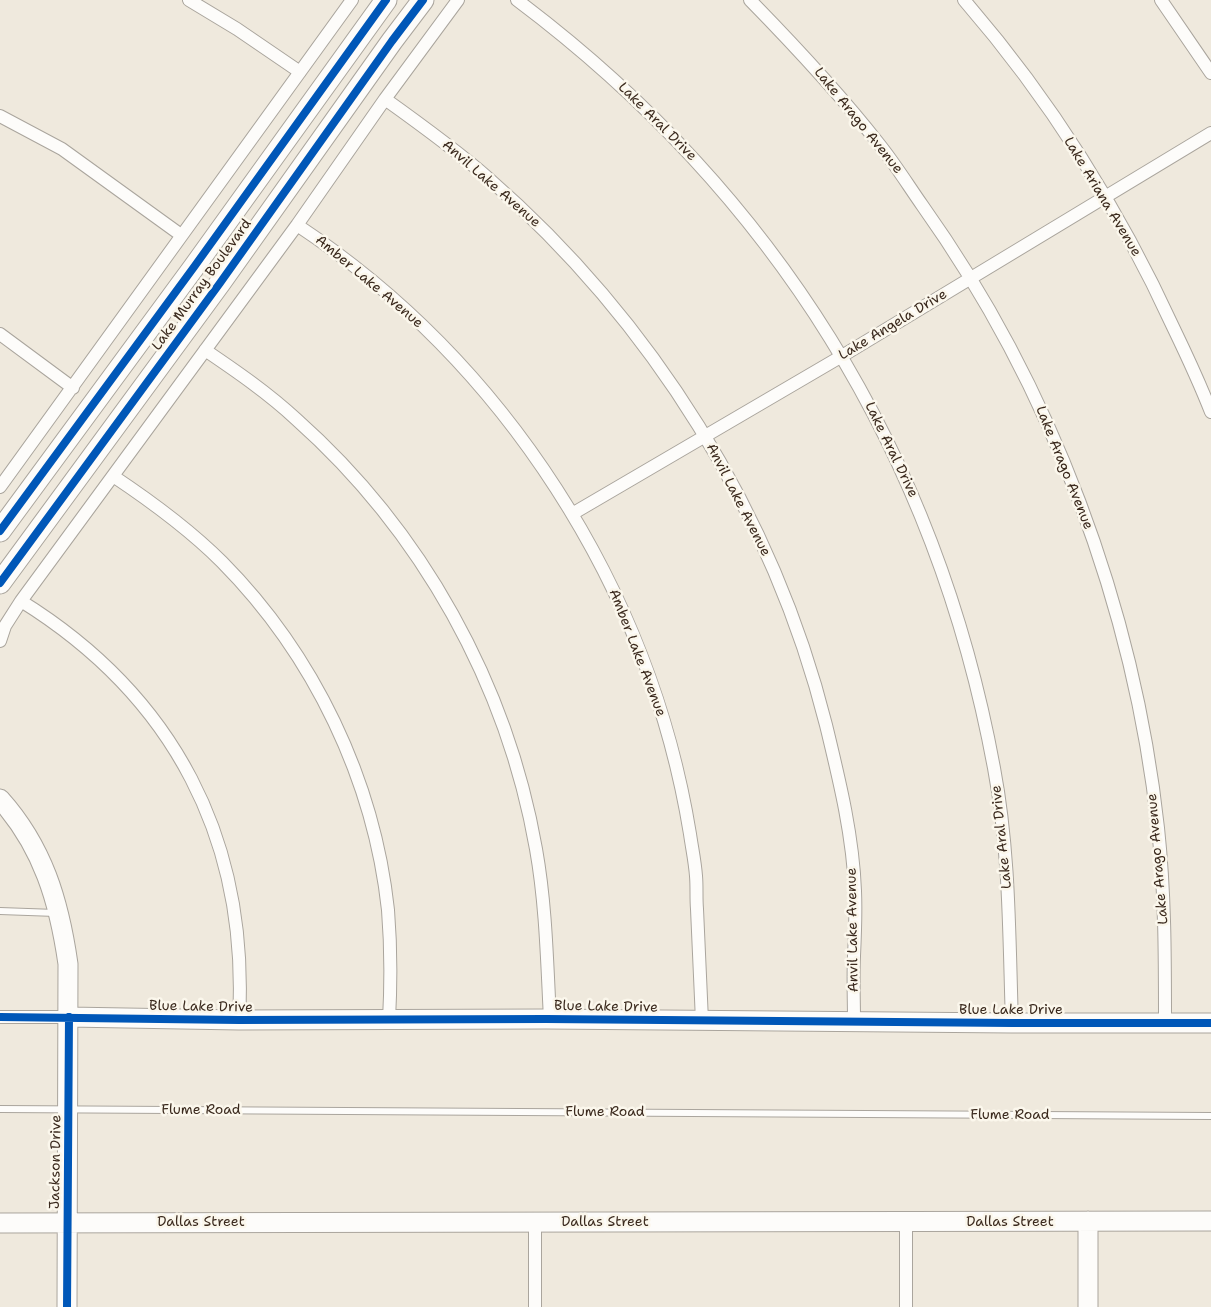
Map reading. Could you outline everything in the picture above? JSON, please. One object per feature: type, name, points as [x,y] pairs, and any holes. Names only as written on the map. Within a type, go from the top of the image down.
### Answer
[{"type":"main road","name":"Lake Murray Boulevard","points":[[0,531],[194,267],[386,0]]},
{"type":"main road","name":"Lake Murray Boulevard","points":[[0,583],[220,283],[423,0]]},
{"type":"street","points":[[189,0],[237,29],[300,72]]},
{"type":"street","points":[[0,486],[73,388],[181,235],[352,0]]},
{"type":"street","points":[[0,641],[5,626],[21,601],[297,225],[385,99],[458,0]]},
{"type":"street","name":"Lake Aral Drive","points":[[517,0],[616,81],[698,162],[789,275],[842,356],[881,426],[909,487],[946,579],[974,673],[994,769],[1007,867],[1012,1023]]},
{"type":"street","name":"Lake Arago Avenue","points":[[750,0],[823,76],[880,145],[912,188],[971,278],[1026,380],[1066,467],[1088,525],[1117,618],[1144,733],[1158,826],[1163,878],[1165,1022]]},
{"type":"street","name":"Lake Ariana Avenue","points":[[964,0],[993,34],[1033,87],[1105,198],[1159,296],[1211,412]]},
{"type":"street","points":[[1161,0],[1211,73]]},
{"type":"street","name":"Anvil Lake Avenue","points":[[385,99],[444,141],[532,218],[559,246],[627,324],[667,376],[732,482],[769,559],[807,658],[823,712],[840,787],[856,892],[854,1022]]},
{"type":"street","points":[[0,116],[62,149],[181,235]]},
{"type":"street","name":"Lake Angela Drive","points":[[572,514],[704,435],[842,356],[1211,133]]},
{"type":"street","name":"Amber Lake Avenue","points":[[297,225],[385,292],[447,350],[503,414],[538,460],[596,556],[648,671],[673,752],[684,801],[696,875],[702,1021]]},
{"type":"street","points":[[0,334],[73,388]]},
{"type":"street","points":[[205,350],[244,377],[296,418],[350,472],[404,538],[460,627],[478,662],[497,708],[519,773],[529,812],[542,889],[550,1019]]},
{"type":"street","points":[[113,476],[170,516],[222,562],[268,615],[293,650],[324,702],[354,769],[366,804],[377,848],[388,910],[390,947],[389,1020]]},
{"type":"street","points":[[21,601],[70,634],[114,673],[153,718],[170,742],[194,784],[220,848],[234,904],[241,962],[239,1020]]},
{"type":"street","name":"Jackson Drive","points":[[0,799],[12,812],[30,840],[45,870],[60,913],[68,964],[68,1307]]},
{"type":"street","name":"Blue Lake Drive","points":[[0,1017],[239,1020],[550,1019],[1211,1023]]},
{"type":"street","points":[[1088,1221],[1088,1307]]},
{"type":"street","points":[[535,1222],[535,1307]]},
{"type":"street","points":[[906,1222],[906,1307]]},
{"type":"street","name":"Dallas Street","points":[[0,1223],[1211,1222]]},
{"type":"lane","points":[[0,911],[60,913]]},
{"type":"lane","name":"Flume Road","points":[[0,1108],[1211,1116]]},
{"type":"cycle path","points":[[0,531],[194,267],[386,0]]},
{"type":"cycle path","points":[[0,583],[220,283],[423,0]]},
{"type":"cycle path","points":[[0,1017],[239,1020],[546,1019],[1211,1023]]},
{"type":"cycle path","points":[[67,1307],[69,1017]]}]
